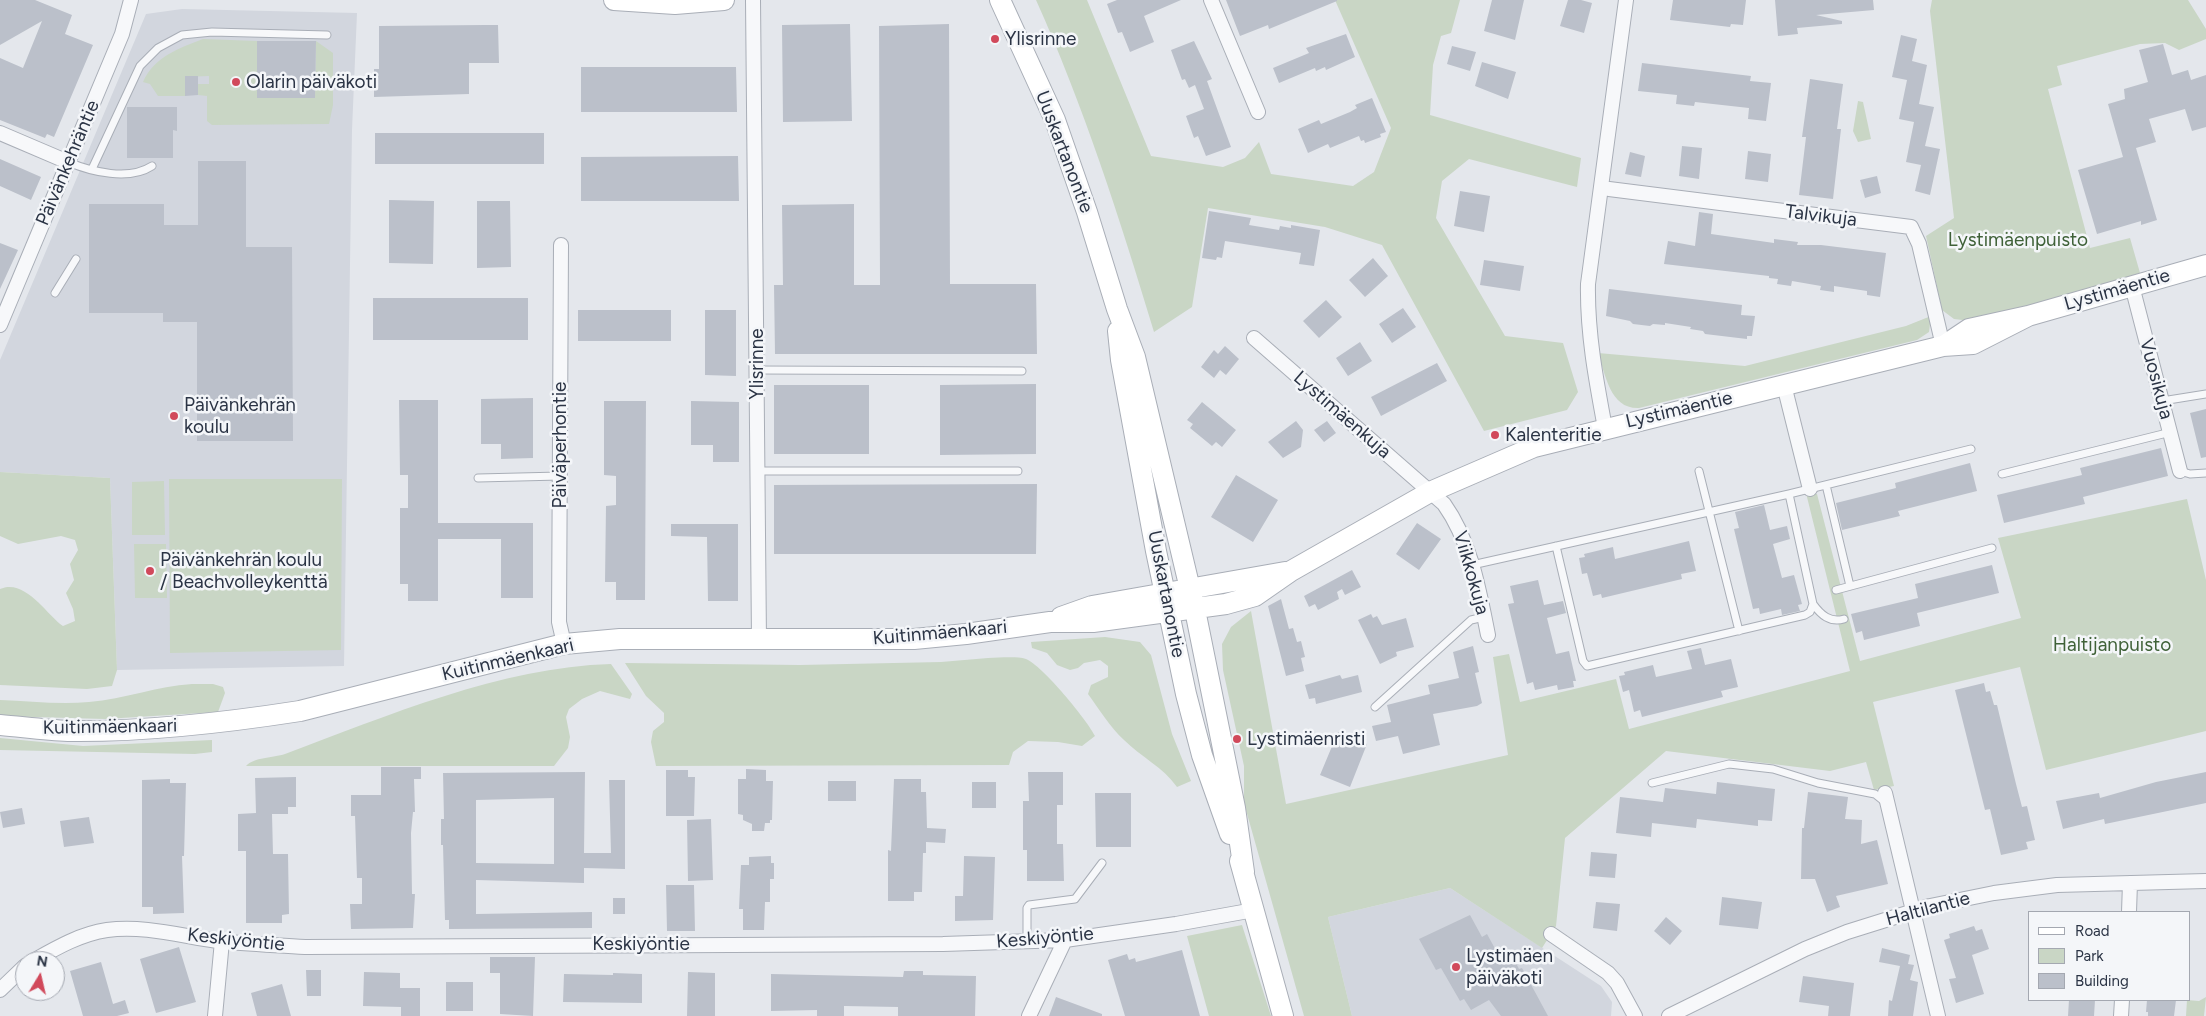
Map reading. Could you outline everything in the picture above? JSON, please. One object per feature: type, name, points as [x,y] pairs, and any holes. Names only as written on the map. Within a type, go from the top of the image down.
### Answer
[{"type":"street","name":"Päivänkehräntie","points":[[0,325],[122,34],[131,0]]},
{"type":"street","points":[[614,0],[675,4],[724,0]]},
{"type":"street","name":"Ylisrinne","points":[[753,0],[759,639]]},
{"type":"street","name":"Uuskartanontie","points":[[1000,0],[1054,120],[1087,212],[1117,309],[1135,358],[1195,610],[1236,808],[1244,872]]},
{"type":"street","points":[[1211,0],[1258,112]]},
{"type":"street","points":[[1606,428],[1590,344],[1587,316],[1588,284],[1626,0]]},
{"type":"street","points":[[0,133],[68,162]]},
{"type":"street","name":"Talvikuja","points":[[1609,189],[1911,227],[1919,244],[1943,346]]},
{"type":"street","name":"Päiväperhontie","points":[[561,245],[559,622],[564,644]]},
{"type":"street","name":"Lystimäentie","points":[[1169,613],[1195,610],[1254,596],[1292,570],[1430,492],[1534,447],[1943,346],[1969,329],[2028,316],[2206,264]]},
{"type":"street","name":"Vuosikuja","points":[[2132,286],[2180,471]]},
{"type":"street","name":"Uuskartanontie","points":[[1117,309],[1120,360],[1169,613],[1202,755],[1244,872],[1283,1016]]},
{"type":"street","name":"Lystimäenkuja","points":[[1254,338],[1430,492]]},
{"type":"street","points":[[1784,385],[1810,489]]},
{"type":"street","name":"Viikkokuja","points":[[1430,492],[1444,504],[1460,528],[1472,565],[1488,635]]},
{"type":"street","name":"Lystimäentie","points":[[1165,592],[1292,570]]},
{"type":"street","name":"Kuitinmäenkaari","points":[[1050,622],[1092,606],[1165,592]]},
{"type":"street","name":"Kuitinmäenkaari","points":[[0,725],[67,730],[143,729],[224,722],[300,711],[564,644],[620,639],[914,639],[1050,622],[1093,622],[1169,613]]},
{"type":"street","points":[[1886,799],[1938,1016]]},
{"type":"street","name":"Haltilantie","points":[[1669,1016],[1780,959],[1847,932],[1914,911],[1994,893],[2066,884],[2206,881]]},
{"type":"street","points":[[2129,911],[2130,883]]},
{"type":"street","name":"Keskiyöntie","points":[[50,951],[58,946],[105,930],[130,928],[222,941],[315,946],[943,944],[1065,940],[1176,924],[1254,910]]},
{"type":"street","points":[[1551,934],[1608,973],[1617,983],[1635,1016]]},
{"type":"street","points":[[1029,1016],[1065,940]]},
{"type":"street","points":[[215,1016],[222,941]]},
{"type":"street","points":[[0,990],[15,976]]},
{"type":"street","points":[[2121,1016],[2122,1001]]},
{"type":"lane","points":[[92,170],[140,66],[158,48],[182,35],[212,32],[327,35]]},
{"type":"lane","points":[[68,162],[92,170],[126,174],[143,172],[152,166]]},
{"type":"lane","points":[[55,293],[76,259]]},
{"type":"lane","points":[[757,370],[1022,371]]},
{"type":"lane","points":[[2162,401],[2206,394]]},
{"type":"lane","points":[[2002,474],[2171,432]]},
{"type":"lane","points":[[1472,565],[1789,494],[1971,449]]},
{"type":"lane","points":[[758,471],[1018,471]]},
{"type":"lane","points":[[1699,471],[1739,631]]},
{"type":"lane","points":[[2180,471],[2190,474],[2206,473]]},
{"type":"lane","points":[[478,478],[560,476]]},
{"type":"lane","points":[[1826,485],[1850,586]]},
{"type":"lane","points":[[1789,494],[1813,604],[1820,613],[1829,619],[1835,621],[1844,619]]},
{"type":"lane","points":[[1556,546],[1583,661],[1588,666],[1805,616],[1810,612],[1813,604]]},
{"type":"lane","points":[[1836,590],[1992,548]]},
{"type":"lane","points":[[1375,707],[1471,620],[1484,617]]},
{"type":"lane","points":[[1652,783],[1729,764],[1774,769],[1818,783],[1875,794],[1886,799]]},
{"type":"lane","points":[[1027,941],[1026,908],[1029,905],[1075,898],[1102,863]]},
{"type":"shaded area","name":"Päivänkehrän koulu","points":[[182,9],[357,13],[352,130],[344,666],[117,670],[110,478],[0,472],[0,360],[146,14]]},
{"type":"shaded area","name":"Lystimäen päiväkoti","points":[[1450,888],[1601,986],[1612,1002],[1611,1016],[1352,1016],[1328,917]]},
{"type":"green space","points":[[1036,0],[1087,0],[1151,156],[1223,167],[1245,158],[1259,142],[1271,174],[1353,186],[1374,172],[1391,128],[1335,0],[1460,0],[1451,33],[1441,36],[1433,65],[1430,115],[1581,158],[1577,187],[1469,159],[1442,181],[1436,218],[1505,336],[1563,343],[1578,392],[1567,410],[1484,431],[1382,245],[1325,227],[1208,208],[1192,307],[1154,332],[1100,164],[1070,81]]},
{"type":"green space","name":"Lystimäenpuisto","points":[[1932,0],[2188,0],[2206,29],[2206,39],[2179,50],[2165,43],[2140,44],[2057,66],[2062,85],[2048,89],[2090,248],[2130,238],[2140,273],[1980,322],[1954,319],[1942,310],[1926,236],[1954,218],[1930,11]]},
{"type":"green space","points":[[203,39],[257,41],[257,98],[315,98],[316,41],[333,53],[333,105],[329,124],[212,125],[207,121],[207,96],[198,95],[198,84],[209,84],[209,76],[185,77],[185,96],[158,96],[150,84],[143,82],[154,66],[168,54]]},
{"type":"green space","points":[[1858,101],[1863,102],[1871,139],[1858,142],[1853,131]]},
{"type":"green space","points":[[1931,316],[1929,332],[1917,340],[1639,408],[1629,407],[1615,397],[1607,381],[1598,353],[1745,366],[1906,326]]},
{"type":"green space","points":[[0,472],[110,478],[117,670],[112,686],[87,689],[0,685],[0,589],[18,588],[34,599],[63,626],[75,621],[73,609],[66,593],[74,580],[70,564],[78,550],[75,540],[61,536],[18,544],[0,536]]},
{"type":"green space","points":[[169,479],[342,479],[341,650],[170,653]]},
{"type":"green space","points":[[164,481],[165,535],[132,535],[132,482]]},
{"type":"green space","name":"Haltijanpuisto","points":[[1806,493],[1817,494],[1860,661],[2021,618],[1998,538],[2187,499],[2206,580],[2206,731],[2046,770],[2020,667],[1873,702],[1894,786],[1874,790],[1866,762],[1830,771],[1666,751],[1565,838],[1556,926],[1542,948],[1450,888],[1328,917],[1352,1016],[1304,1016],[1244,803],[1244,766],[1223,670],[1222,644],[1231,627],[1251,611],[1286,804],[1508,755],[1493,657],[1509,654],[1520,702],[1616,679],[1629,729],[1850,671]]},
{"type":"green space","name":"Päivänkehrän koulu / Beachvolleykenttä","points":[[134,544],[166,544],[167,598],[135,598]]},
{"type":"green space","points":[[1105,637],[1140,642],[1151,655],[1172,734],[1191,781],[1177,787],[1159,768],[1124,740],[1105,718],[1088,694],[1091,685],[1108,677],[1108,666],[1100,660],[1084,663],[1078,668],[1070,670],[1057,665],[1047,653],[1032,648],[1031,642]]},
{"type":"green space","points":[[988,658],[1022,658],[1033,663],[1064,694],[1084,718],[1095,736],[1082,746],[1058,742],[1028,741],[1013,752],[1009,765],[656,766],[651,742],[653,731],[664,722],[664,713],[646,696],[625,663],[800,665],[941,662]]},
{"type":"green space","points":[[611,664],[632,694],[630,699],[600,691],[582,699],[569,709],[566,717],[570,737],[568,748],[554,766],[246,766],[254,761],[285,754],[404,710],[486,684],[570,667]]},
{"type":"green space","points":[[192,684],[213,684],[223,687],[225,693],[218,712],[105,719],[0,716],[0,700],[78,703]]},
{"type":"green space","points":[[0,738],[83,746],[212,740],[212,752],[195,754],[0,750]]},
{"type":"green space","points":[[1242,925],[1271,1016],[1209,1016],[1187,936]]},
{"type":"green space","points":[[2206,997],[2204,1016],[2186,1016],[2187,1001],[2199,1001]]},
{"type":"building","points":[[0,0],[35,0],[72,15],[65,34],[93,45],[54,137],[47,134],[45,138],[0,120],[0,58],[23,68],[42,21],[0,45]]},
{"type":"building","points":[[1117,0],[1181,0],[1144,16],[1154,42],[1130,52],[1122,32],[1118,33],[1107,4]]},
{"type":"building","points":[[1226,0],[1337,1],[1269,29],[1268,25],[1240,36]]},
{"type":"building","points":[[1492,0],[1524,0],[1515,40],[1484,31]]},
{"type":"building","points":[[1568,0],[1581,0],[1592,3],[1584,33],[1560,26]]},
{"type":"building","points":[[1673,0],[1746,0],[1743,25],[1731,24],[1730,27],[1670,20]]},
{"type":"building","points":[[1775,0],[1873,0],[1874,10],[1816,15],[1842,21],[1842,24],[1797,28],[1798,34],[1778,36]]},
{"type":"building","points":[[850,24],[852,121],[783,122],[782,25]]},
{"type":"building","points":[[949,24],[950,284],[1036,284],[1037,354],[775,354],[774,285],[783,285],[782,205],[854,204],[854,285],[880,285],[879,26]]},
{"type":"building","points":[[498,25],[499,63],[469,63],[469,94],[374,97],[374,69],[379,69],[379,26]]},
{"type":"building","points":[[1346,34],[1355,57],[1326,70],[1325,67],[1316,71],[1315,68],[1279,83],[1273,68],[1309,53],[1306,48]]},
{"type":"building","points":[[1901,35],[1917,39],[1912,61],[1927,65],[1919,104],[1934,107],[1925,146],[1940,149],[1930,195],[1915,191],[1921,165],[1906,162],[1914,122],[1899,119],[1907,80],[1892,77]]},
{"type":"building","points":[[257,41],[316,41],[315,98],[257,98]]},
{"type":"building","points":[[1194,41],[1212,79],[1207,81],[1231,147],[1206,156],[1198,136],[1194,138],[1186,116],[1204,109],[1195,85],[1189,88],[1185,79],[1182,80],[1171,50]]},
{"type":"building","points":[[2163,44],[2172,75],[2188,70],[2191,80],[2206,75],[2206,127],[2192,131],[2185,109],[2149,119],[2156,142],[2136,148],[2157,220],[2141,225],[2141,221],[2097,234],[2078,170],[2123,157],[2108,104],[2125,99],[2124,89],[2148,82],[2139,50]]},
{"type":"building","points":[[1452,46],[1476,52],[1470,71],[1447,64]]},
{"type":"building","points":[[1482,62],[1516,72],[1508,99],[1475,86]]},
{"type":"building","points":[[1642,63],[1751,76],[1750,81],[1771,83],[1766,121],[1748,119],[1749,108],[1695,102],[1694,106],[1676,104],[1677,95],[1638,91]]},
{"type":"building","points":[[581,67],[736,67],[737,112],[581,112]]},
{"type":"building","points":[[185,76],[198,76],[198,95],[185,96]]},
{"type":"building","points":[[1810,79],[1843,84],[1837,129],[1841,129],[1833,199],[1799,195],[1806,137],[1802,137]]},
{"type":"building","points":[[1372,98],[1386,132],[1380,134],[1381,137],[1365,143],[1364,140],[1361,141],[1359,136],[1330,148],[1328,144],[1308,153],[1298,129],[1319,120],[1321,124],[1350,112],[1357,108],[1355,105]]},
{"type":"building","points":[[127,107],[177,107],[177,131],[173,130],[173,158],[127,158]]},
{"type":"building","points":[[375,133],[544,133],[544,164],[375,164]]},
{"type":"building","points":[[1682,146],[1702,148],[1699,179],[1679,176]]},
{"type":"building","points":[[1748,151],[1771,154],[1768,182],[1745,179]]},
{"type":"building","points":[[1630,152],[1645,156],[1641,177],[1625,174]]},
{"type":"building","points":[[738,156],[739,201],[581,201],[581,157]]},
{"type":"building","points":[[0,159],[41,177],[31,200],[0,186]]},
{"type":"building","points":[[198,161],[246,161],[246,247],[292,247],[293,441],[197,441],[197,322],[163,322],[163,313],[89,313],[89,204],[164,204],[164,225],[198,225]]},
{"type":"building","points":[[1877,176],[1881,193],[1865,198],[1860,180]]},
{"type":"building","points":[[1460,191],[1490,196],[1484,232],[1454,226]]},
{"type":"building","points":[[389,200],[434,201],[433,264],[389,263]]},
{"type":"building","points":[[477,201],[510,201],[511,267],[477,268]]},
{"type":"building","points":[[1209,211],[1251,218],[1249,225],[1279,230],[1280,226],[1291,228],[1291,225],[1320,230],[1314,266],[1299,264],[1301,253],[1225,241],[1222,258],[1217,257],[1216,260],[1202,258]]},
{"type":"building","points":[[1699,212],[1713,214],[1711,234],[1774,243],[1774,239],[1798,242],[1797,245],[1821,245],[1886,253],[1880,297],[1867,295],[1867,291],[1834,286],[1834,292],[1820,290],[1821,286],[1792,281],[1791,286],[1777,284],[1778,279],[1769,278],[1769,276],[1664,264],[1668,241],[1695,246]]},
{"type":"building","points":[[0,243],[18,250],[0,289]]},
{"type":"building","points":[[1373,258],[1388,276],[1365,297],[1349,280]]},
{"type":"building","points":[[1484,260],[1524,266],[1520,291],[1480,285]]},
{"type":"building","points":[[1609,289],[1742,305],[1741,315],[1755,316],[1752,336],[1747,336],[1747,339],[1705,334],[1703,331],[1690,329],[1691,327],[1665,323],[1665,325],[1653,324],[1650,326],[1633,324],[1630,321],[1606,316]]},
{"type":"building","points":[[373,298],[528,298],[528,340],[373,340]]},
{"type":"building","points":[[1326,300],[1342,317],[1319,338],[1303,321]]},
{"type":"building","points":[[1403,308],[1416,327],[1392,343],[1379,324]]},
{"type":"building","points":[[578,310],[671,310],[671,341],[578,341]]},
{"type":"building","points":[[705,310],[736,310],[736,376],[705,375]]},
{"type":"building","points":[[1360,342],[1372,361],[1348,376],[1336,358]]},
{"type":"building","points":[[1225,346],[1239,359],[1226,375],[1220,370],[1214,378],[1201,367],[1214,350],[1218,354]]},
{"type":"building","points":[[1437,363],[1447,381],[1381,416],[1371,397]]},
{"type":"building","points":[[1036,384],[1036,454],[940,455],[940,385]]},
{"type":"building","points":[[774,385],[869,385],[869,454],[774,454]]},
{"type":"building","points":[[533,398],[533,458],[501,459],[501,444],[481,444],[481,399]]},
{"type":"building","points":[[399,400],[438,400],[438,523],[533,523],[533,598],[501,598],[501,539],[438,539],[438,601],[408,601],[408,584],[400,584],[400,508],[408,508],[408,475],[400,475]]},
{"type":"building","points":[[604,401],[646,401],[645,600],[616,600],[616,582],[605,582],[606,506],[616,505],[616,476],[604,475]]},
{"type":"building","points":[[691,401],[739,402],[739,462],[713,462],[713,445],[691,445]]},
{"type":"building","points":[[1202,402],[1236,430],[1222,447],[1216,442],[1212,446],[1190,428],[1193,424],[1187,420]]},
{"type":"building","points":[[2206,409],[2206,457],[2201,458],[2190,413]]},
{"type":"building","points":[[1296,421],[1303,430],[1301,447],[1283,458],[1268,442]]},
{"type":"building","points":[[1327,421],[1336,433],[1324,442],[1314,430]]},
{"type":"building","points":[[2161,448],[2168,476],[2083,497],[2085,504],[2004,523],[1997,495],[2082,475],[2080,468]]},
{"type":"building","points":[[1970,463],[1977,491],[1898,511],[1900,516],[1842,530],[1836,503],[1896,488],[1895,483]]},
{"type":"building","points":[[1236,475],[1278,500],[1253,542],[1211,517]]},
{"type":"building","points":[[1037,484],[1036,554],[774,554],[774,485]]},
{"type":"building","points":[[1764,505],[1770,530],[1787,526],[1790,539],[1773,544],[1782,578],[1794,575],[1802,604],[1798,605],[1800,611],[1782,615],[1781,609],[1760,614],[1759,608],[1753,609],[1734,529],[1739,528],[1735,512]]},
{"type":"building","points":[[1417,523],[1441,539],[1419,570],[1396,554]]},
{"type":"building","points":[[671,524],[738,524],[738,601],[708,601],[707,537],[671,536]]},
{"type":"building","points":[[1689,541],[1696,571],[1681,574],[1682,579],[1602,598],[1601,594],[1593,596],[1587,573],[1582,574],[1579,558],[1585,557],[1584,554],[1613,547],[1615,559]]},
{"type":"building","points":[[1992,565],[1999,593],[1917,613],[1920,626],[1864,640],[1862,631],[1856,633],[1851,614],[1918,598],[1915,584]]},
{"type":"building","points":[[1352,570],[1361,587],[1345,595],[1342,589],[1337,592],[1339,599],[1318,610],[1315,604],[1309,607],[1304,596]]},
{"type":"building","points":[[1538,580],[1544,605],[1563,601],[1566,613],[1547,618],[1556,654],[1569,651],[1576,681],[1573,681],[1574,687],[1558,690],[1557,685],[1535,690],[1533,682],[1527,684],[1508,604],[1514,603],[1510,586]]},
{"type":"building","points":[[1281,599],[1289,629],[1293,628],[1297,642],[1301,641],[1305,657],[1301,658],[1304,671],[1286,676],[1268,606]]},
{"type":"building","points":[[1371,614],[1373,618],[1377,616],[1382,625],[1406,618],[1414,647],[1396,652],[1397,656],[1380,664],[1358,620]]},
{"type":"building","points":[[1473,646],[1479,672],[1475,673],[1482,703],[1477,706],[1433,714],[1440,745],[1403,754],[1398,736],[1376,741],[1372,726],[1391,722],[1387,705],[1430,694],[1428,685],[1459,678],[1453,652]]},
{"type":"building","points":[[1701,648],[1705,665],[1731,659],[1738,687],[1721,691],[1723,697],[1642,717],[1640,710],[1634,712],[1629,690],[1623,692],[1619,676],[1625,675],[1624,672],[1653,665],[1656,677],[1692,669],[1687,651]]},
{"type":"building","points":[[1340,675],[1342,679],[1358,675],[1362,692],[1316,704],[1315,698],[1309,699],[1305,685]]},
{"type":"building","points":[[1984,683],[1986,692],[1990,691],[1994,705],[1997,705],[2022,807],[2027,806],[2035,840],[2026,842],[2028,849],[2001,855],[1990,809],[1985,810],[1955,690]]},
{"type":"building","points":[[1338,732],[1367,744],[1350,787],[1320,775]]},
{"type":"building","points":[[381,767],[421,767],[421,779],[414,779],[415,812],[413,812],[411,833],[412,894],[415,894],[413,928],[351,929],[350,904],[362,904],[362,878],[357,878],[355,816],[351,816],[351,795],[381,795]]},
{"type":"building","points":[[746,769],[766,770],[766,781],[773,781],[772,820],[770,820],[770,823],[765,823],[764,831],[752,831],[752,824],[743,820],[743,815],[738,814],[738,779],[746,779]]},
{"type":"building","points":[[666,770],[688,770],[688,777],[695,777],[694,816],[666,816]]},
{"type":"building","points":[[585,772],[584,853],[611,853],[609,780],[625,780],[625,869],[584,868],[584,883],[476,880],[476,914],[592,912],[592,928],[449,929],[449,920],[445,920],[443,845],[441,845],[441,819],[444,819],[443,773]],"holes":[[[554,798],[554,864],[476,863],[476,800]]]},
{"type":"building","points":[[1028,772],[1063,772],[1063,805],[1057,805],[1057,844],[1063,844],[1064,881],[1027,881],[1027,850],[1023,850],[1023,801],[1029,801]]},
{"type":"building","points":[[2206,772],[2206,803],[2105,824],[2104,819],[2063,829],[2056,801],[2099,793],[2100,798],[2156,782]]},
{"type":"building","points":[[296,777],[296,807],[288,807],[288,814],[272,814],[273,854],[288,854],[289,914],[282,915],[282,923],[246,923],[246,851],[238,851],[238,814],[256,813],[255,778]]},
{"type":"building","points":[[170,779],[170,783],[186,783],[184,856],[182,856],[184,913],[153,914],[153,907],[142,907],[142,780]]},
{"type":"building","points":[[894,779],[921,779],[921,792],[926,792],[927,828],[946,829],[945,843],[926,842],[926,853],[923,853],[922,892],[914,892],[914,901],[888,901],[888,850],[891,851]]},
{"type":"building","points":[[828,781],[856,781],[856,801],[828,801]]},
{"type":"building","points":[[972,782],[996,782],[996,808],[972,808]]},
{"type":"building","points":[[1717,782],[1775,789],[1772,821],[1758,820],[1758,826],[1697,819],[1696,828],[1652,823],[1651,837],[1616,833],[1620,797],[1663,802],[1665,788],[1716,794]]},
{"type":"building","points":[[1808,792],[1848,797],[1845,819],[1862,820],[1861,844],[1877,840],[1888,884],[1836,896],[1840,907],[1827,912],[1815,879],[1801,879],[1802,828],[1804,828]]},
{"type":"building","points":[[1095,793],[1131,793],[1131,847],[1096,847]]},
{"type":"building","points":[[22,808],[25,824],[3,828],[0,812]]},
{"type":"building","points":[[89,817],[94,843],[64,847],[60,821]]},
{"type":"building","points":[[711,819],[713,880],[688,881],[687,820]]},
{"type":"building","points":[[1591,852],[1617,854],[1615,878],[1589,876]]},
{"type":"building","points":[[771,856],[771,863],[774,863],[774,879],[770,879],[770,902],[765,902],[764,930],[743,930],[743,909],[739,909],[741,865],[749,865],[749,857]]},
{"type":"building","points":[[964,856],[995,857],[993,920],[955,921],[955,896],[963,896]]},
{"type":"building","points":[[666,885],[694,885],[695,931],[667,931]]},
{"type":"building","points":[[1722,897],[1762,902],[1758,929],[1719,925]]},
{"type":"building","points":[[613,898],[625,898],[625,914],[613,914]]},
{"type":"building","points":[[1596,902],[1620,904],[1617,931],[1593,928]]},
{"type":"building","points":[[1470,915],[1482,937],[1487,934],[1504,965],[1514,959],[1519,969],[1522,968],[1548,1016],[1501,1016],[1489,1000],[1471,1010],[1464,999],[1460,1001],[1441,968],[1436,970],[1419,939]]},
{"type":"building","points":[[1666,917],[1682,931],[1670,945],[1654,931]]},
{"type":"building","points":[[1974,926],[1976,931],[1982,929],[1989,949],[1972,955],[1984,994],[1956,1003],[1949,979],[1956,978],[1944,940],[1950,938],[1949,934]]},
{"type":"building","points":[[179,947],[196,1002],[156,1013],[140,959]]},
{"type":"building","points":[[1882,948],[1910,955],[1908,964],[1914,965],[1910,980],[1918,982],[1913,1016],[1888,1016],[1889,1000],[1892,1001],[1900,966],[1879,962]]},
{"type":"building","points":[[1182,950],[1200,1016],[1125,1016],[1108,960],[1127,954],[1129,960],[1135,958],[1136,962]]},
{"type":"building","points":[[490,957],[535,957],[533,1016],[500,1014],[500,973],[490,973]]},
{"type":"building","points":[[101,962],[113,1004],[125,1000],[129,1013],[117,1016],[83,1016],[70,971]]},
{"type":"building","points":[[306,970],[321,970],[321,996],[307,996]]},
{"type":"building","points":[[904,971],[923,971],[923,975],[976,976],[975,1016],[898,1016],[898,1007],[844,1006],[844,1016],[817,1016],[817,1010],[771,1011],[771,974],[903,977]]},
{"type":"building","points":[[364,972],[400,973],[400,988],[420,988],[420,1016],[401,1016],[401,1007],[363,1006]]},
{"type":"building","points":[[688,972],[715,973],[715,1016],[687,1016]]},
{"type":"building","points":[[613,973],[642,974],[642,1003],[563,1002],[564,974],[613,975]]},
{"type":"building","points":[[1803,976],[1854,983],[1850,1016],[1828,1016],[1829,1006],[1799,1002]]},
{"type":"building","points":[[446,982],[473,982],[473,1011],[446,1011]]},
{"type":"building","points":[[282,984],[291,1016],[257,1016],[251,993]]},
{"type":"building","points":[[1056,997],[1102,1014],[1102,1016],[1049,1016]]},
{"type":"building","points":[[2069,1001],[2095,1001],[2094,1016],[2068,1016]]},
{"type":"building","points":[[2147,1001],[2176,1001],[2174,1016],[2148,1016],[2148,1012],[2146,1012]]},
{"type":"place","name":"Ylisrinne","points":[[995,39]]},
{"type":"place","name":"Olarin päiväkoti","points":[[236,82]]},
{"type":"place","name":"Päivänkehrän koulu","points":[[174,416]]},
{"type":"place","name":"Kalenteritie","points":[[1495,435]]},
{"type":"place","name":"Päivänkehrän koulu / Beachvolleykenttä","points":[[150,571]]},
{"type":"place","name":"Lystimäenristi","points":[[1237,739]]},
{"type":"place","name":"Lystimäen päiväkoti","points":[[1456,967]]}]
